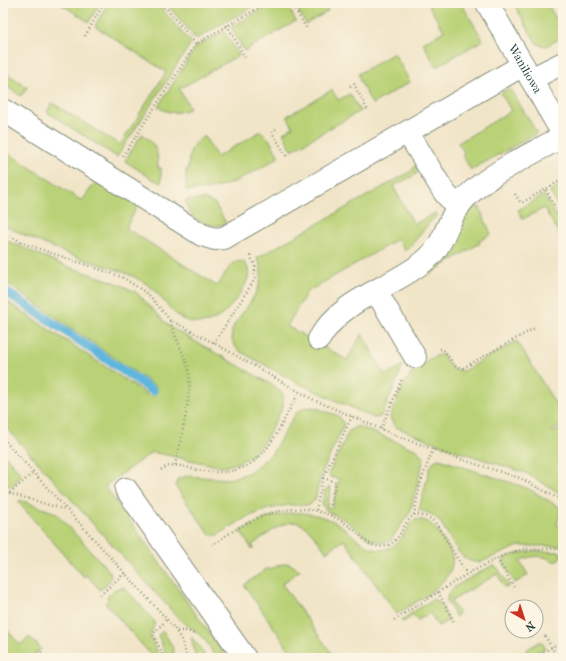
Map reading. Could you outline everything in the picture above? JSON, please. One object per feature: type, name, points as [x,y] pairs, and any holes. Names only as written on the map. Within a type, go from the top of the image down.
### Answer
[{"type":"street","name":"Waniliowa","points":[[487,3],[563,135]]},
{"type":"street","points":[[3,110],[174,218],[202,234],[215,239],[224,238],[236,233],[408,133],[527,72],[563,63]]},
{"type":"street","points":[[408,133],[444,192],[458,208]]},
{"type":"street","points":[[318,339],[326,327],[338,314],[429,258],[445,236],[458,208],[477,187],[563,135]]},
{"type":"street","points":[[376,290],[415,357]]},
{"type":"street","points":[[126,489],[245,658]]},
{"type":"path","points":[[85,36],[104,3]]},
{"type":"path","points":[[162,3],[196,44]]},
{"type":"path","points":[[128,149],[196,44],[267,3]]},
{"type":"path","points":[[291,3],[307,29]]},
{"type":"path","points":[[227,25],[245,58]]},
{"type":"path","points":[[350,86],[354,84],[368,111]]},
{"type":"path","points":[[276,129],[272,132],[287,157]]},
{"type":"path","points":[[502,171],[521,203],[563,179]]},
{"type":"path","points":[[546,190],[563,221]]},
{"type":"path","points":[[3,232],[31,247],[122,277],[132,282],[148,294],[170,320],[189,373],[189,391],[175,464]]},
{"type":"path","points":[[214,343],[255,279],[255,265],[247,250]]},
{"type":"path","points":[[170,320],[214,343],[299,392],[352,416],[433,449],[520,478],[563,501]]},
{"type":"path","points":[[445,352],[454,366],[463,368],[535,328]]},
{"type":"path","points":[[161,470],[175,464],[222,473],[236,471],[247,466],[264,453],[299,392]]},
{"type":"path","points":[[316,510],[323,478],[352,416]]},
{"type":"path","points":[[3,439],[167,619],[176,631],[186,650],[187,658]]},
{"type":"path","points":[[212,545],[238,527],[267,513],[290,509],[316,510],[345,524],[368,543],[377,546],[392,543],[410,518],[414,515],[420,484],[433,449]]},
{"type":"path","points":[[33,473],[9,493],[67,510]]},
{"type":"path","points":[[323,478],[336,482],[330,507]]},
{"type":"path","points":[[414,515],[428,517],[435,522],[467,574]]},
{"type":"path","points":[[394,620],[467,574],[508,553],[524,549],[563,549]]},
{"type":"path","points":[[497,559],[514,587]]},
{"type":"path","points":[[100,595],[125,573]]},
{"type":"path","points":[[438,592],[454,622]]},
{"type":"path","points":[[162,658],[162,653],[153,634],[155,630],[167,619]]},
{"type":"path","points":[[176,631],[188,631],[197,635]]},
{"type":"path","points":[[545,636],[558,658]]},
{"type":"path","points":[[533,658],[563,640]]},
{"type":"path","points":[[35,658],[44,650]]},
{"type":"green space","points":[[59,3],[100,3],[89,22]]},
{"type":"green space","points":[[108,3],[157,3],[191,43],[117,157],[47,112],[52,103],[120,145],[166,72],[95,26]]},
{"type":"green space","points":[[166,3],[259,3],[196,39]]},
{"type":"green space","points":[[273,3],[286,3],[296,21],[244,51],[231,27]]},
{"type":"green space","points":[[294,3],[324,3],[328,11],[306,24]]},
{"type":"green space","points":[[427,3],[461,3],[483,40],[436,67],[423,43],[444,31]]},
{"type":"green space","points":[[515,3],[547,3],[560,26],[563,27],[563,37],[546,46],[537,44],[515,6]]},
{"type":"green space","points":[[224,31],[239,55],[179,89],[190,108],[182,111],[170,112],[158,107],[196,47]]},
{"type":"green space","points":[[394,53],[410,82],[372,104],[359,79],[358,74]]},
{"type":"green space","points":[[3,71],[27,87],[21,96],[3,84]]},
{"type":"green space","points":[[509,89],[537,133],[471,170],[462,154],[464,152],[458,143],[511,111],[501,93]]},
{"type":"green space","points":[[332,90],[338,100],[350,94],[360,111],[292,150],[283,133],[293,127],[287,116]]},
{"type":"green space","points":[[261,131],[269,139],[279,157],[246,176],[224,185],[200,190],[186,190],[186,170],[188,170],[191,150],[204,136],[217,157]]},
{"type":"green space","points":[[142,134],[150,141],[157,153],[158,168],[161,168],[161,183],[152,179],[125,161]]},
{"type":"green space","points":[[3,150],[82,201],[96,181],[137,204],[126,228],[217,286],[228,269],[239,261],[244,262],[247,266],[249,274],[247,281],[237,298],[224,313],[213,320],[206,322],[190,322],[175,314],[152,288],[131,275],[66,253],[3,225]]},
{"type":"green space","points":[[416,164],[419,170],[415,175],[393,186],[414,224],[435,213],[438,215],[405,251],[398,239],[307,292],[287,326],[347,360],[362,334],[385,375],[403,365],[380,417],[374,418],[294,381],[238,350],[232,340],[232,329],[255,294],[259,285],[261,267],[257,258],[413,170]]},
{"type":"green space","points":[[563,184],[563,215],[550,192]]},
{"type":"green space","points":[[544,195],[563,228],[563,240],[544,208],[523,219],[518,210]]},
{"type":"green space","points":[[204,199],[215,204],[226,223],[220,225],[206,224],[194,218],[187,207],[186,200]]},
{"type":"green space","points":[[475,206],[481,208],[480,209],[491,234],[479,241],[480,243],[430,274],[450,251],[464,218],[471,208]]},
{"type":"green space","points":[[3,239],[63,265],[114,282],[136,292],[170,327],[274,386],[283,394],[283,407],[265,440],[252,455],[238,463],[222,467],[152,452],[105,486],[227,658],[215,658],[205,641],[181,621],[3,424],[3,299],[151,397],[158,388],[3,281]]},
{"type":"green space","points":[[517,341],[563,416],[563,424],[552,431],[553,433],[563,427],[563,495],[526,473],[457,451],[395,427],[390,418],[402,387],[413,371],[421,364],[442,354],[452,369],[463,371]]},
{"type":"green space","points":[[313,407],[339,416],[344,424],[321,475],[315,500],[309,505],[289,505],[268,509],[245,518],[218,535],[210,535],[176,487],[177,479],[187,476],[229,479],[248,473],[271,455],[296,413],[303,408]]},
{"type":"green space","points":[[357,426],[417,450],[424,458],[410,512],[390,541],[382,542],[370,540],[347,521],[327,511],[322,505],[325,490],[330,486],[331,489],[327,507],[332,508],[339,479],[330,477],[329,473],[349,431]]},
{"type":"green space","points":[[3,453],[19,471],[19,479],[10,487],[3,479]]},
{"type":"green space","points":[[439,459],[527,488],[561,508],[557,526],[562,528],[561,546],[519,546],[481,562],[472,562],[465,558],[459,553],[446,531],[436,518],[419,510],[430,467],[434,461]]},
{"type":"green space","points":[[20,500],[56,513],[110,572],[111,578],[107,584],[100,590],[87,575],[84,577],[18,502]]},
{"type":"green space","points":[[290,513],[313,514],[335,522],[362,543],[377,549],[385,549],[393,546],[402,537],[414,520],[422,520],[433,526],[448,546],[452,556],[452,565],[442,583],[424,597],[397,614],[344,540],[326,552],[308,529],[301,524],[293,522],[276,528],[252,545],[254,548],[252,549],[240,531],[269,517]]},
{"type":"green space","points":[[535,551],[561,552],[561,557],[555,562],[551,559],[538,556],[520,561],[528,575],[515,583],[504,564],[504,558],[520,553]]},
{"type":"green space","points":[[288,563],[300,570],[282,584],[332,654],[327,658],[295,658],[244,585],[268,568],[270,570],[279,565]]},
{"type":"green space","points":[[493,565],[498,568],[509,586],[505,588],[497,574],[451,601],[459,614],[456,617],[447,601],[448,593],[456,586]]},
{"type":"green space","points":[[122,587],[126,589],[155,622],[150,636],[160,658],[149,658],[152,656],[105,603],[109,600],[107,597],[115,589]]},
{"type":"green space","points":[[433,599],[440,603],[449,620],[438,626],[430,613],[418,620],[414,615],[403,622],[401,620]]},
{"type":"green space","points":[[3,625],[20,645],[30,637],[41,649],[30,658],[3,658]]},
{"type":"green space","points":[[163,631],[172,646],[175,658],[167,658],[158,635]]},
{"type":"green space","points":[[191,637],[199,646],[206,658],[196,658]]},
{"type":"green space","points":[[539,642],[542,642],[545,648],[528,658],[516,658],[524,656],[526,650]]},
{"type":"waterway","points":[[3,290],[153,391]]}]
